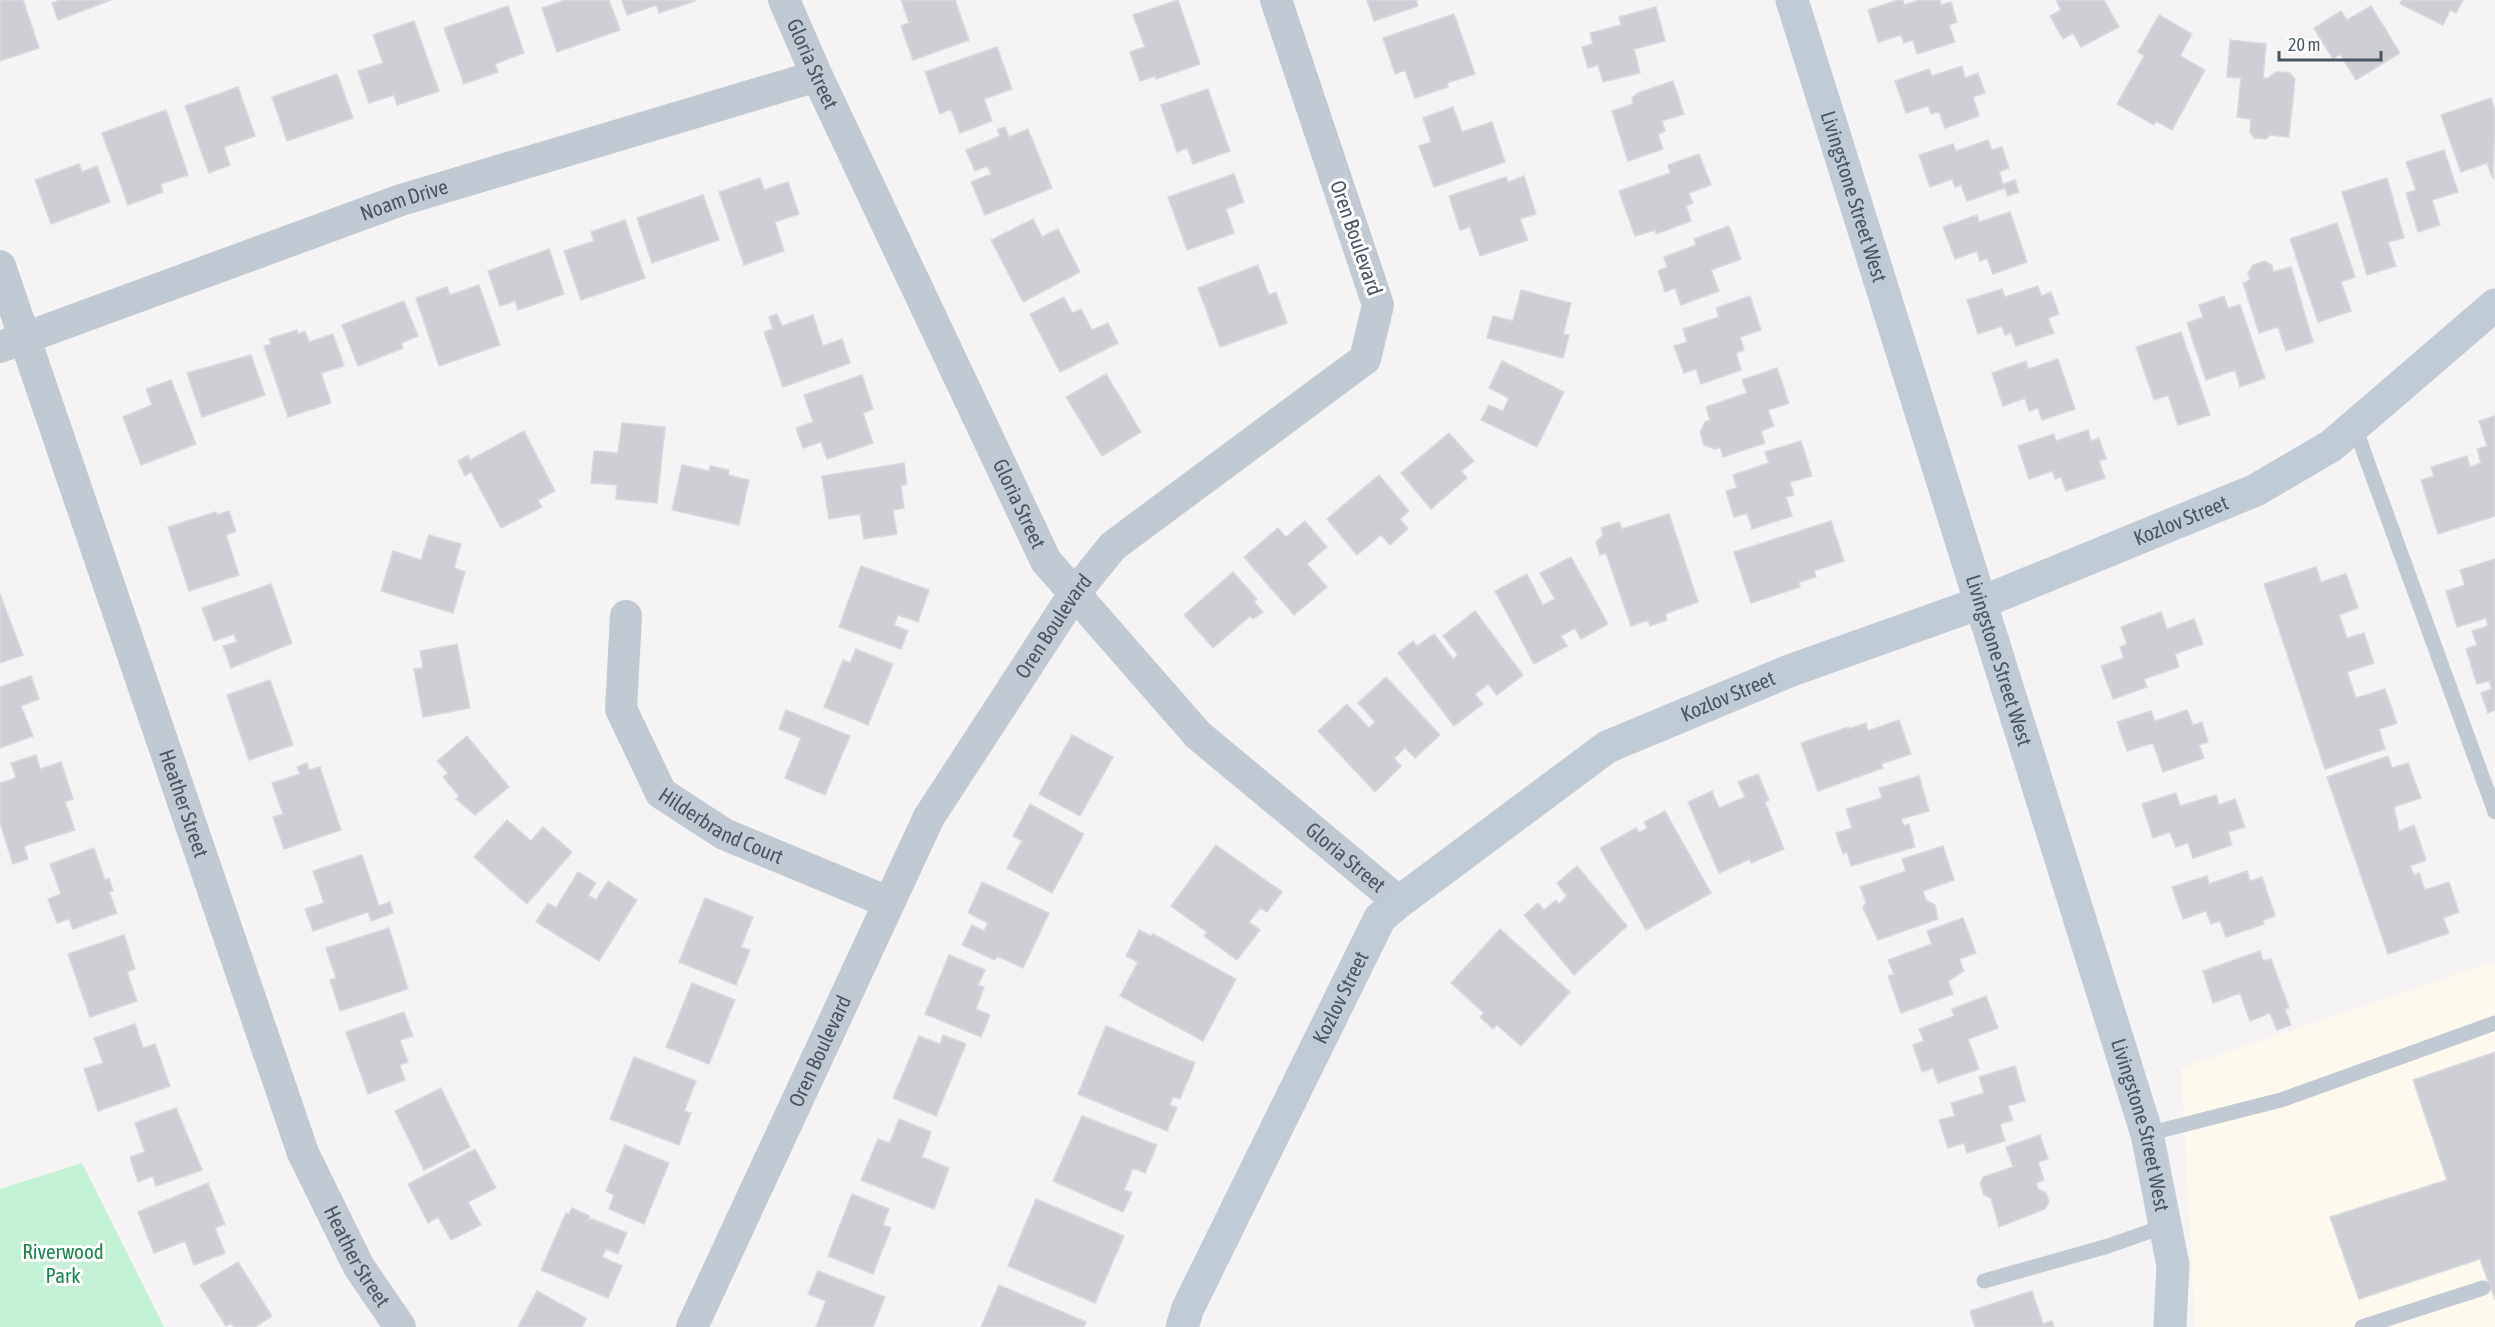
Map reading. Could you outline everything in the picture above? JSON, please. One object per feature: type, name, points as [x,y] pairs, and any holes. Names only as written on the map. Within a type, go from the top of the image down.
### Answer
[{"type":"street","name":"Gloria Street","points":[[784,0],[816,76],[1046,561],[1198,735],[1400,902]]},
{"type":"street","name":"Oren Boulevard","points":[[692,1327],[929,817],[1074,594],[1113,546],[1365,360],[1378,305],[1276,0]]},
{"type":"street","name":"Livingstone Street West","points":[[1792,0],[2147,1134],[2173,1265],[2170,1327]]},
{"type":"street","name":"Noam Drive","points":[[12,343],[401,200],[816,76]]},
{"type":"street","name":"Heather Street","points":[[0,267],[12,343],[303,1153],[359,1267],[400,1327]]},
{"type":"street","name":"Kozlov Street","points":[[1182,1327],[1188,1308],[1380,918],[1400,902],[1607,747],[1789,671],[1980,603],[2256,490],[2331,446],[2495,305]]},
{"type":"street","name":"Hilderbrand Court","points":[[626,616],[621,709],[661,793],[724,834],[888,902]]},
{"type":"lane","points":[[2354,425],[2495,812]]},
{"type":"lane","points":[[2479,769],[2495,765]]},
{"type":"lane","points":[[2147,1134],[2282,1100],[2495,1023]]},
{"type":"lane","points":[[1984,1281],[2108,1246],[2165,1226]]},
{"type":"lane","points":[[2362,1327],[2483,1288]]},
{"type":"shaded area","points":[[2495,961],[2495,1327],[2195,1327],[2181,1068]]},
{"type":"green space","name":"Riverwood Park","points":[[82,1163],[164,1327],[0,1327],[0,1189]]},
{"type":"building","points":[[0,0],[23,0],[39,48],[0,61]]},
{"type":"building","points":[[60,0],[111,0],[58,20],[52,3]]},
{"type":"building","points":[[566,0],[609,0],[620,30],[557,52],[542,8]]},
{"type":"building","points":[[622,0],[695,1],[659,13],[657,5],[627,15]]},
{"type":"building","points":[[901,0],[955,0],[969,40],[913,60],[901,26],[909,23]]},
{"type":"building","points":[[1178,0],[1200,64],[1156,79],[1155,76],[1140,81],[1130,52],[1145,47],[1133,15]]},
{"type":"building","points":[[1367,0],[1416,0],[1418,6],[1374,21]]},
{"type":"building","points":[[1903,0],[1904,5],[1920,0],[1940,0],[1941,5],[1951,2],[1957,22],[1949,25],[1955,42],[1917,54],[1913,40],[1904,43],[1901,35],[1878,42],[1868,10]]},
{"type":"building","points":[[2056,0],[2104,0],[2119,27],[2081,47],[2073,33],[2063,39],[2050,16],[2061,10]]},
{"type":"building","points":[[2402,0],[2463,0],[2456,13],[2450,10],[2443,25],[2400,4]]},
{"type":"building","points":[[508,6],[524,53],[495,64],[498,72],[464,84],[444,28]]},
{"type":"building","points":[[2371,6],[2400,53],[2356,80],[2340,54],[2333,59],[2314,28],[2341,11],[2347,20]]},
{"type":"building","points":[[1656,7],[1665,41],[1634,49],[1640,73],[1603,82],[1598,65],[1588,68],[1582,47],[1593,44],[1590,33],[1621,25],[1619,17]]},
{"type":"building","points":[[1454,14],[1475,74],[1447,83],[1448,87],[1415,98],[1405,70],[1395,74],[1383,38]]},
{"type":"building","points":[[2159,15],[2192,34],[2180,56],[2205,70],[2172,130],[2156,121],[2154,125],[2117,104],[2144,56],[2138,52]]},
{"type":"building","points":[[414,21],[439,91],[397,105],[394,95],[369,103],[358,71],[383,63],[373,35]]},
{"type":"building","points":[[2230,40],[2266,44],[2263,78],[2268,78],[2276,72],[2290,73],[2295,79],[2289,137],[2270,135],[2266,139],[2254,138],[2250,132],[2251,119],[2237,117],[2241,78],[2227,77]]},
{"type":"building","points":[[997,47],[1012,89],[984,99],[992,121],[960,133],[951,109],[940,114],[925,72]]},
{"type":"building","points":[[1962,66],[1965,78],[1978,73],[1985,93],[1973,97],[1979,116],[1945,128],[1939,112],[1931,114],[1928,106],[1906,113],[1895,81],[1929,69],[1932,76]]},
{"type":"building","points":[[337,74],[353,118],[287,141],[272,97]]},
{"type":"building","points":[[1673,81],[1684,114],[1662,121],[1665,131],[1658,134],[1663,149],[1628,161],[1612,111],[1633,104],[1632,98],[1638,93]]},
{"type":"building","points":[[238,87],[255,136],[224,147],[230,165],[209,173],[185,106]]},
{"type":"building","points":[[1208,89],[1230,151],[1193,164],[1187,148],[1177,152],[1161,105]]},
{"type":"building","points":[[2491,98],[2495,111],[2493,179],[2487,163],[2461,172],[2441,115]]},
{"type":"building","points":[[1453,107],[1462,132],[1492,122],[1505,162],[1434,187],[1419,146],[1431,142],[1423,118]]},
{"type":"building","points":[[166,110],[188,175],[161,184],[163,192],[128,205],[102,133]]},
{"type":"building","points":[[1005,127],[1009,137],[1028,129],[1052,188],[985,215],[971,182],[991,174],[987,166],[975,171],[966,150],[1000,136],[997,130]]},
{"type":"building","points":[[1988,140],[1992,150],[2002,147],[2009,168],[1999,172],[2003,184],[2015,180],[2019,192],[2008,196],[2005,188],[1967,201],[1961,185],[1955,187],[1952,179],[1930,187],[1919,155],[1953,144],[1956,151]]},
{"type":"building","points":[[2444,150],[2458,192],[2432,200],[2440,225],[2418,232],[2406,193],[2416,190],[2406,162]]},
{"type":"building","points":[[1699,154],[1711,185],[1689,193],[1693,203],[1686,206],[1691,221],[1656,234],[1655,230],[1635,236],[1619,191],[1670,173],[1668,165]]},
{"type":"building","points":[[79,164],[82,172],[97,166],[110,202],[51,224],[35,180]]},
{"type":"building","points":[[1234,174],[1244,202],[1226,209],[1234,233],[1187,250],[1168,197]]},
{"type":"building","points":[[1524,176],[1536,214],[1520,219],[1528,240],[1480,256],[1470,227],[1460,230],[1449,196],[1506,177],[1508,182]]},
{"type":"building","points":[[760,178],[764,190],[788,182],[799,214],[775,222],[784,251],[744,265],[719,192]]},
{"type":"building","points":[[2387,178],[2404,238],[2388,242],[2396,266],[2367,275],[2342,192]]},
{"type":"building","points":[[703,195],[719,240],[652,263],[637,218]]},
{"type":"building","points":[[2010,212],[2027,262],[1993,274],[1987,258],[1980,261],[1977,251],[1955,259],[1943,227],[1977,215],[1979,222]]},
{"type":"building","points":[[1033,219],[1042,237],[1058,229],[1080,272],[1023,302],[991,240]]},
{"type":"building","points":[[625,220],[645,278],[581,300],[564,251],[594,241],[591,232]]},
{"type":"building","points":[[2337,223],[2355,277],[2341,282],[2351,311],[2318,322],[2290,239]]},
{"type":"building","points":[[1729,226],[1741,259],[1711,270],[1719,291],[1681,305],[1675,288],[1665,292],[1658,271],[1667,267],[1664,257],[1696,245],[1694,239]]},
{"type":"building","points":[[549,249],[564,294],[518,310],[515,301],[500,306],[488,271]]},
{"type":"building","points":[[2264,261],[2272,265],[2273,272],[2291,267],[2313,342],[2286,351],[2278,327],[2259,333],[2243,283],[2250,280],[2248,273],[2253,265]]},
{"type":"building","points":[[1258,265],[1269,295],[1276,292],[1287,323],[1220,347],[1198,288]]},
{"type":"building","points":[[479,285],[500,345],[439,366],[416,298],[447,287],[450,295]]},
{"type":"building","points":[[2038,286],[2041,296],[2051,292],[2059,314],[2048,318],[2054,333],[2016,346],[2011,333],[2005,335],[2002,326],[1978,334],[1967,300],[2002,289],[2005,297]]},
{"type":"building","points":[[1521,290],[1571,303],[1563,334],[1569,335],[1563,358],[1487,338],[1493,316],[1513,321]]},
{"type":"building","points":[[1750,296],[1761,330],[1740,337],[1744,350],[1736,353],[1741,370],[1701,384],[1696,369],[1684,373],[1674,346],[1687,342],[1683,329],[1719,317],[1716,308]]},
{"type":"building","points":[[2224,296],[2228,308],[2240,305],[2265,378],[2240,387],[2235,370],[2206,380],[2187,323],[2203,317],[2199,305]]},
{"type":"building","points":[[1064,297],[1072,313],[1081,309],[1092,330],[1108,323],[1118,343],[1060,372],[1030,314]]},
{"type":"building","points":[[404,301],[418,336],[401,343],[403,348],[358,366],[342,325]]},
{"type":"building","points":[[777,314],[782,326],[813,315],[823,346],[842,339],[850,363],[783,387],[764,332],[773,329],[769,317]]},
{"type":"building","points":[[297,330],[298,334],[305,331],[309,342],[333,334],[344,366],[321,373],[331,403],[288,417],[264,346],[271,344],[269,339]]},
{"type":"building","points":[[2181,332],[2210,415],[2178,425],[2168,395],[2154,400],[2136,347]]},
{"type":"building","points":[[251,355],[265,395],[202,417],[187,373]]},
{"type":"building","points":[[2058,359],[2075,409],[2042,420],[2038,408],[2029,411],[2025,398],[2003,406],[1992,373],[2026,361],[2028,369]]},
{"type":"building","points":[[1502,361],[1564,392],[1537,447],[1481,420],[1489,405],[1503,411],[1509,398],[1489,388]]},
{"type":"building","points":[[1777,368],[1789,403],[1768,410],[1774,426],[1761,431],[1765,443],[1723,457],[1720,447],[1715,449],[1704,445],[1700,432],[1705,422],[1710,420],[1706,407],[1747,393],[1742,380]]},
{"type":"building","points":[[1106,374],[1141,432],[1102,456],[1066,397]]},
{"type":"building","points":[[862,375],[873,409],[863,413],[873,443],[827,459],[821,442],[803,448],[796,428],[813,422],[804,395]]},
{"type":"building","points":[[171,380],[196,444],[141,465],[123,417],[152,405],[146,389]]},
{"type":"building","points":[[2495,416],[2495,516],[2438,534],[2421,480],[2434,476],[2431,467],[2467,456],[2470,467],[2481,463],[2477,449],[2487,446],[2479,421]]},
{"type":"building","points":[[622,423],[665,427],[657,503],[616,499],[617,485],[591,483],[594,451],[618,453]]},
{"type":"building","points":[[2088,430],[2091,441],[2099,438],[2106,459],[2099,461],[2105,478],[2066,491],[2061,477],[2055,479],[2052,471],[2029,479],[2018,446],[2054,434],[2056,441]]},
{"type":"building","points":[[524,431],[555,491],[538,500],[542,507],[501,528],[471,472],[465,476],[458,461],[468,455],[470,460]]},
{"type":"building","points":[[1449,433],[1474,461],[1461,471],[1467,478],[1431,509],[1401,473]]},
{"type":"building","points":[[1801,441],[1812,476],[1790,482],[1794,495],[1786,497],[1792,516],[1752,529],[1747,513],[1734,517],[1726,491],[1737,488],[1733,475],[1769,463],[1765,452]]},
{"type":"building","points":[[904,463],[907,484],[901,486],[904,508],[893,510],[897,534],[864,539],[860,514],[829,519],[822,476]]},
{"type":"building","points":[[682,465],[709,471],[710,466],[729,470],[728,475],[749,480],[739,525],[672,510]]},
{"type":"building","points":[[1379,475],[1409,511],[1400,519],[1408,529],[1390,545],[1381,535],[1357,555],[1327,519]]},
{"type":"building","points":[[229,511],[236,531],[226,535],[239,575],[189,591],[168,527],[216,512],[217,515]]},
{"type":"building","points":[[1669,514],[1698,602],[1665,614],[1667,620],[1650,626],[1648,620],[1631,626],[1606,553],[1600,555],[1596,542],[1603,535],[1601,528],[1619,522],[1622,529]]},
{"type":"building","points":[[1305,521],[1327,547],[1307,564],[1327,587],[1294,615],[1244,557],[1278,528],[1286,537]]},
{"type":"building","points":[[1831,521],[1844,561],[1814,571],[1816,577],[1799,582],[1800,587],[1751,603],[1734,552]]},
{"type":"building","points":[[429,535],[461,544],[454,568],[465,572],[453,613],[381,591],[393,551],[421,560]]},
{"type":"building","points":[[1571,557],[1608,624],[1581,639],[1575,628],[1561,636],[1567,646],[1534,664],[1495,591],[1527,574],[1543,605],[1555,599],[1540,573]]},
{"type":"building","points":[[2495,559],[2495,710],[2488,713],[2481,693],[2492,689],[2489,681],[2477,684],[2466,649],[2477,645],[2472,631],[2488,626],[2486,618],[2457,627],[2446,591],[2465,585],[2460,570]]},
{"type":"building","points":[[861,566],[929,590],[918,622],[898,615],[894,625],[908,631],[901,649],[839,627]]},
{"type":"building","points":[[2316,567],[2321,582],[2346,574],[2358,608],[2339,615],[2347,638],[2364,633],[2374,663],[2347,672],[2356,698],[2385,689],[2397,723],[2379,729],[2385,749],[2325,769],[2264,584]]},
{"type":"building","points":[[1233,572],[1257,599],[1254,602],[1263,612],[1253,619],[1250,616],[1213,648],[1184,615]]},
{"type":"building","points":[[271,584],[292,643],[231,668],[223,646],[237,642],[234,634],[214,641],[202,608]]},
{"type":"building","points":[[0,594],[23,655],[0,663]]},
{"type":"building","points":[[1475,611],[1523,675],[1497,695],[1488,684],[1475,694],[1483,704],[1454,726],[1398,653],[1413,641],[1417,646],[1434,634],[1453,659],[1458,655],[1443,636]]},
{"type":"building","points":[[2161,612],[2167,629],[2194,619],[2203,644],[2175,654],[2179,667],[2144,679],[2147,687],[2113,699],[2101,666],[2124,658],[2120,647],[2127,644],[2121,627]]},
{"type":"building","points":[[457,644],[470,708],[423,717],[414,669],[423,668],[420,651]]},
{"type":"building","points":[[856,649],[893,664],[868,725],[824,707],[843,660],[850,663]]},
{"type":"building","points":[[31,676],[39,699],[21,706],[33,736],[0,748],[0,687]]},
{"type":"building","points":[[1386,677],[1440,735],[1415,758],[1405,748],[1394,758],[1401,766],[1375,792],[1318,731],[1347,704],[1369,728],[1375,722],[1358,703]]},
{"type":"building","points":[[270,680],[293,745],[249,760],[227,695]]},
{"type":"building","points":[[786,710],[850,736],[825,795],[785,778],[801,738],[779,729]]},
{"type":"building","points":[[2187,710],[2193,725],[2202,722],[2208,742],[2199,745],[2204,758],[2163,772],[2153,743],[2127,751],[2117,722],[2151,711],[2155,721]]},
{"type":"building","points":[[1899,720],[1911,754],[1881,764],[1883,768],[1818,791],[1801,743],[1848,727],[1848,729],[1866,723],[1868,731]]},
{"type":"building","points":[[1072,735],[1113,757],[1080,816],[1039,794]]},
{"type":"building","points":[[467,736],[509,787],[475,815],[456,799],[459,796],[443,777],[448,773],[437,761]]},
{"type":"building","points":[[36,755],[40,769],[61,762],[73,799],[65,802],[75,830],[24,846],[28,859],[13,864],[0,823],[0,783],[16,778],[11,763]]},
{"type":"building","points":[[2388,756],[2392,768],[2408,763],[2421,798],[2394,807],[2399,831],[2414,825],[2426,860],[2410,866],[2414,875],[2419,873],[2425,890],[2449,882],[2459,912],[2443,918],[2449,933],[2388,954],[2327,777]]},
{"type":"building","points":[[307,763],[309,770],[320,767],[341,830],[284,849],[273,817],[283,814],[272,783],[300,774],[297,767]]},
{"type":"building","points":[[1758,774],[1769,800],[1765,802],[1784,849],[1751,863],[1750,859],[1719,873],[1688,802],[1712,791],[1719,808],[1745,797],[1738,782]]},
{"type":"building","points":[[1919,776],[1929,811],[1901,819],[1904,826],[1909,824],[1915,847],[1851,866],[1847,852],[1843,854],[1836,833],[1852,828],[1846,809],[1882,798],[1879,788]]},
{"type":"building","points":[[2176,793],[2180,806],[2216,795],[2219,805],[2235,799],[2245,827],[2228,832],[2232,845],[2193,858],[2188,843],[2176,847],[2170,832],[2153,838],[2142,804]]},
{"type":"building","points":[[1030,804],[1084,834],[1052,893],[1007,868],[1022,841],[1013,836]]},
{"type":"building","points":[[1665,811],[1711,893],[1646,930],[1600,848],[1636,828],[1639,833],[1647,828],[1644,822]]},
{"type":"building","points":[[507,820],[531,841],[543,827],[572,852],[527,904],[474,857]]},
{"type":"building","points":[[1216,845],[1282,892],[1267,912],[1260,908],[1249,922],[1260,930],[1237,960],[1204,936],[1207,932],[1171,906]]},
{"type":"building","points":[[1943,846],[1954,880],[1923,891],[1926,900],[1935,905],[1938,919],[1878,940],[1863,908],[1866,902],[1860,887],[1906,871],[1902,859]]},
{"type":"building","points":[[94,848],[105,880],[109,878],[113,891],[109,892],[117,913],[73,929],[69,919],[57,923],[48,899],[61,894],[50,864]]},
{"type":"building","points":[[362,855],[379,906],[390,902],[393,913],[371,921],[368,912],[313,931],[305,909],[324,903],[313,871]]},
{"type":"building","points":[[1577,866],[1627,926],[1574,975],[1524,915],[1538,903],[1544,910],[1556,900],[1559,904],[1567,896],[1557,883]]},
{"type":"building","points":[[2247,871],[2250,881],[2262,877],[2275,916],[2263,920],[2264,924],[2226,937],[2220,921],[2211,924],[2206,911],[2183,919],[2172,887],[2207,876],[2209,884]]},
{"type":"building","points":[[578,872],[596,883],[588,895],[596,900],[608,881],[637,900],[599,961],[536,922],[548,903],[556,908]]},
{"type":"building","points":[[982,882],[1049,913],[1023,968],[997,956],[995,960],[962,945],[972,925],[984,931],[988,923],[968,913]]},
{"type":"building","points":[[705,898],[753,917],[741,947],[750,950],[736,985],[679,962]]},
{"type":"building","points":[[1963,918],[1976,953],[1959,959],[1964,971],[1948,981],[1953,994],[1901,1013],[1888,976],[1894,974],[1888,960],[1932,944],[1927,931]]},
{"type":"building","points":[[389,928],[408,989],[340,1011],[330,980],[336,978],[326,948]]},
{"type":"building","points":[[1500,929],[1570,992],[1521,1046],[1497,1025],[1493,1029],[1480,1017],[1484,1013],[1451,983]]},
{"type":"building","points":[[1139,930],[1151,936],[1153,934],[1236,979],[1203,1041],[1120,996],[1138,962],[1126,956]]},
{"type":"building","points":[[124,935],[135,969],[127,972],[137,1001],[90,1017],[68,954]]},
{"type":"building","points":[[2260,951],[2263,961],[2271,959],[2289,1008],[2285,1009],[2291,1025],[2277,1030],[2270,1013],[2250,1021],[2240,993],[2213,1003],[2203,971]]},
{"type":"building","points":[[949,955],[985,970],[978,985],[984,987],[976,1009],[990,1015],[981,1037],[925,1014]]},
{"type":"building","points":[[692,983],[735,1000],[709,1064],[666,1047]]},
{"type":"building","points":[[1986,996],[1998,1028],[1968,1039],[1979,1069],[1938,1083],[1933,1068],[1922,1072],[1913,1045],[1924,1041],[1919,1029],[1954,1016],[1952,1009]]},
{"type":"building","points":[[404,1012],[413,1036],[400,1040],[408,1062],[400,1065],[405,1080],[368,1094],[346,1032]]},
{"type":"building","points":[[135,1024],[143,1048],[155,1044],[170,1086],[98,1111],[84,1069],[103,1063],[94,1038]]},
{"type":"building","points":[[1106,1026],[1195,1063],[1180,1099],[1173,1096],[1170,1105],[1177,1108],[1167,1131],[1078,1094]]},
{"type":"building","points":[[943,1035],[966,1044],[936,1116],[893,1098],[919,1036],[940,1044]]},
{"type":"building","points":[[2495,1052],[2495,1300],[2480,1259],[2359,1299],[2330,1217],[2447,1180],[2413,1080]]},
{"type":"building","points":[[634,1057],[696,1081],[684,1111],[691,1113],[679,1145],[610,1119]]},
{"type":"building","points":[[2015,1066],[2025,1101],[2008,1106],[2013,1120],[2000,1124],[2005,1141],[1967,1153],[1964,1143],[1948,1148],[1939,1120],[1955,1116],[1951,1103],[1984,1093],[1979,1077]]},
{"type":"building","points":[[441,1088],[470,1147],[424,1170],[395,1111]]},
{"type":"building","points":[[176,1108],[202,1170],[156,1186],[153,1176],[138,1182],[130,1157],[145,1152],[135,1123]]},
{"type":"building","points":[[1082,1116],[1157,1145],[1145,1173],[1133,1168],[1124,1190],[1132,1193],[1123,1212],[1053,1181]]},
{"type":"building","points":[[899,1119],[931,1132],[922,1157],[949,1168],[934,1209],[861,1180],[878,1139],[890,1143]]},
{"type":"building","points":[[2040,1135],[2048,1159],[2038,1162],[2044,1180],[2036,1183],[2038,1189],[2046,1193],[2049,1202],[2045,1209],[1999,1227],[1991,1198],[1984,1195],[1980,1183],[1983,1177],[2013,1167],[2006,1147]]},
{"type":"building","points":[[625,1145],[669,1163],[644,1224],[609,1209],[614,1195],[606,1191]]},
{"type":"building","points":[[475,1149],[496,1188],[468,1202],[481,1225],[451,1240],[438,1217],[428,1223],[408,1184]]},
{"type":"building","points":[[208,1183],[225,1224],[215,1228],[225,1253],[194,1265],[185,1241],[154,1253],[138,1212]]},
{"type":"building","points":[[852,1194],[889,1209],[883,1225],[891,1228],[873,1274],[828,1256]]},
{"type":"building","points":[[1036,1199],[1124,1236],[1095,1303],[1008,1266]]},
{"type":"building","points":[[572,1208],[590,1216],[587,1221],[592,1219],[627,1233],[618,1254],[606,1249],[602,1257],[622,1266],[608,1298],[541,1270],[566,1213],[569,1214]]},
{"type":"building","points":[[238,1262],[272,1316],[255,1327],[234,1327],[231,1323],[226,1326],[200,1285]]},
{"type":"building","points":[[818,1271],[885,1297],[873,1327],[816,1327],[826,1301],[808,1294]]},
{"type":"building","points":[[999,1285],[1086,1322],[1084,1327],[981,1327]]},
{"type":"building","points":[[537,1291],[586,1318],[582,1327],[518,1327]]},
{"type":"building","points":[[2032,1291],[2043,1324],[2052,1321],[2054,1327],[1975,1327],[1970,1311]]}]
